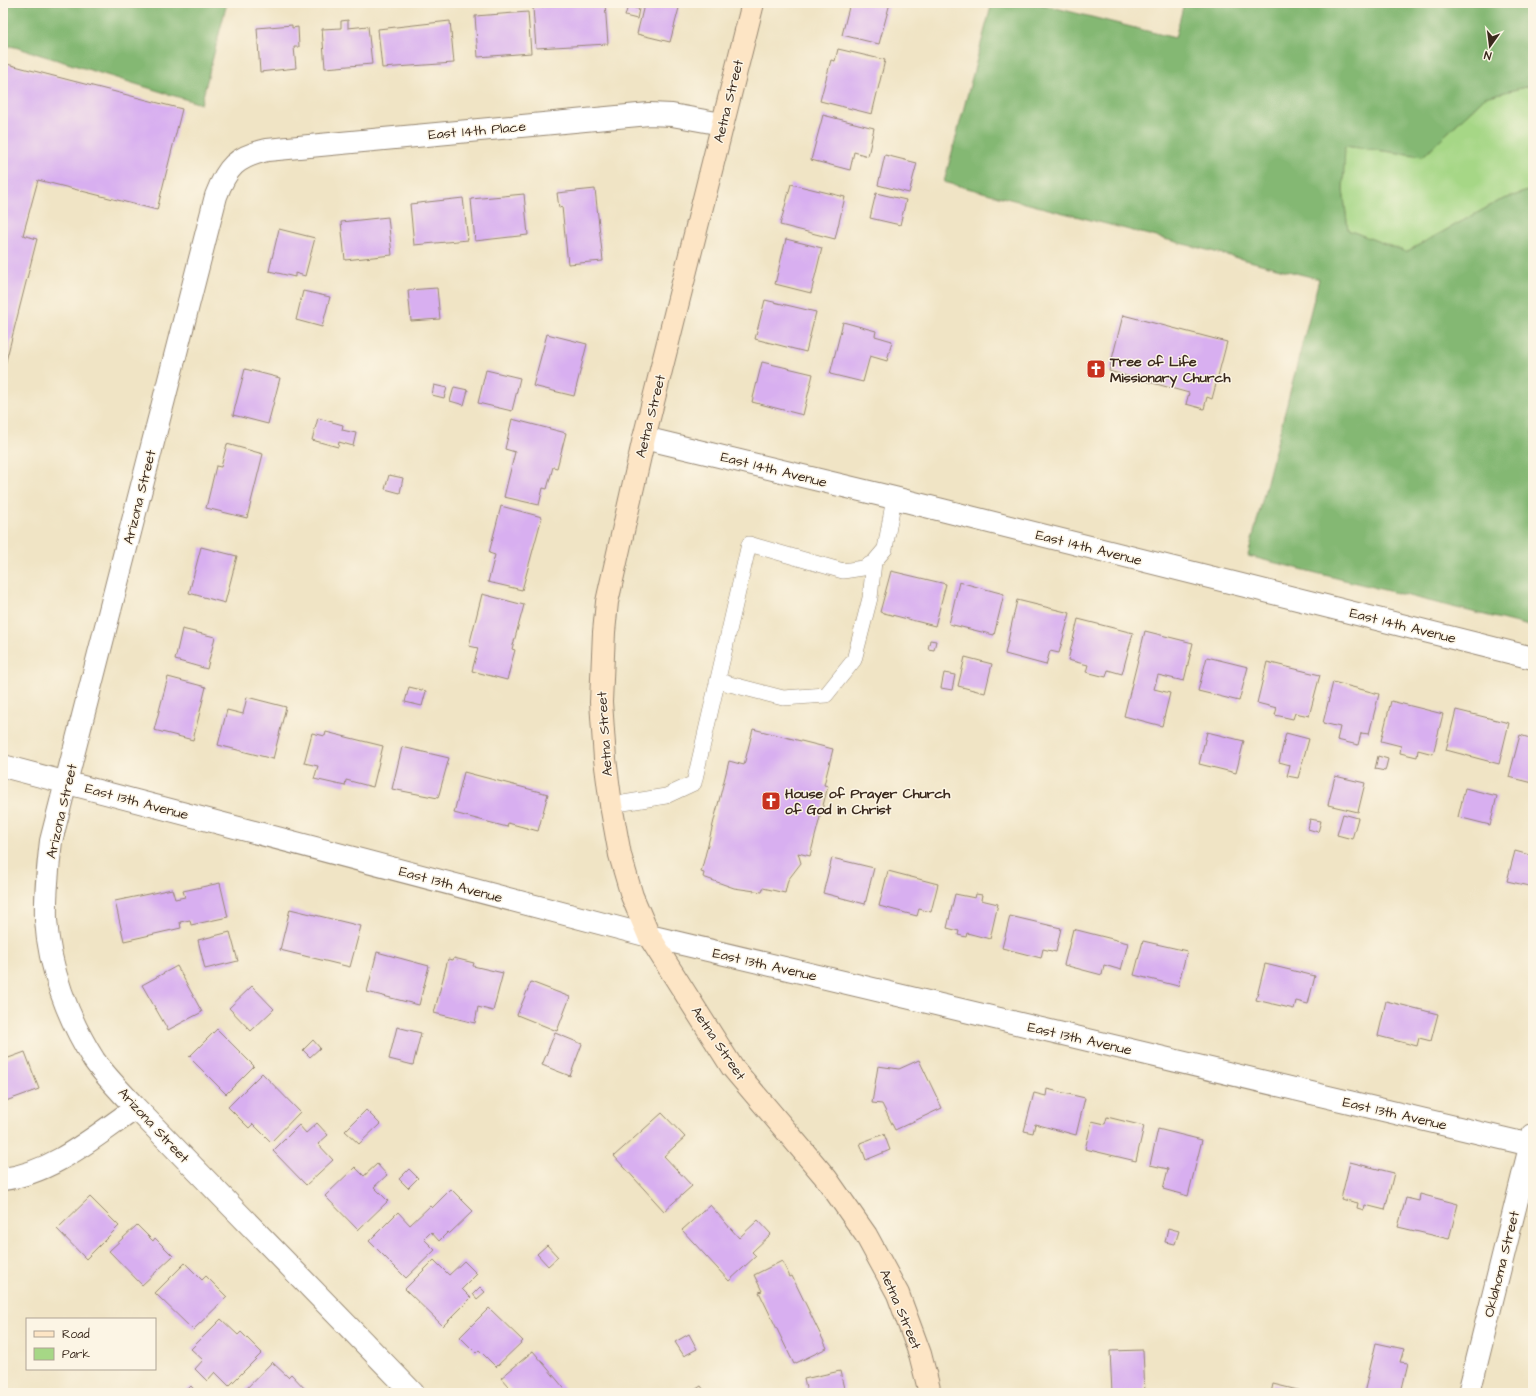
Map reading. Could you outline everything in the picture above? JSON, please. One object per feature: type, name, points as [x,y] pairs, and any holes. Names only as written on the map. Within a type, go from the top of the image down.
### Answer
[{"type":"street","name":"Aetna Street","points":[[753,3],[644,438],[614,570],[604,632],[601,702],[605,759],[620,855],[630,889],[649,936],[732,1067],[826,1178],[866,1235],[898,1294],[920,1354],[930,1393]]},
{"type":"street","name":"East 14th Place","points":[[235,163],[249,154],[267,150],[649,114],[672,115],[722,124]]},
{"type":"street","name":"Arizona Street","points":[[235,163],[223,178],[216,196],[51,841],[46,883],[46,920],[51,956],[71,1017],[95,1061],[136,1108],[413,1393]]},
{"type":"street","name":"East 14th Avenue","points":[[644,438],[894,498],[1533,658]]},
{"type":"street","name":"East 13th Avenue","points":[[3,766],[649,936],[1532,1140]]},
{"type":"street","points":[[3,1179],[21,1177],[46,1168],[136,1108]]},
{"type":"street","name":"Oklahoma Street","points":[[1469,1393],[1532,1140]]},
{"type":"lane","points":[[611,805],[666,796],[694,783],[749,544],[843,572],[863,568],[874,562],[885,549],[894,498]]},
{"type":"lane","points":[[718,681],[783,698],[826,695],[854,660],[870,598],[874,562]]},
{"type":"green space","points":[[3,3],[227,3],[201,104],[15,47],[3,45]]},
{"type":"green space","points":[[992,3],[1036,3],[1175,38],[1184,3],[1533,3],[1533,85],[1485,97],[1423,156],[1345,146],[1343,190],[1348,230],[1406,252],[1499,201],[1533,189],[1533,627],[1248,556],[1319,279],[944,182]]},
{"type":"green space","points":[[1533,85],[1533,189],[1499,201],[1406,252],[1348,230],[1343,190],[1344,146],[1423,156],[1485,97]]},
{"type":"building","points":[[571,3],[605,3],[608,44],[536,48],[533,8]]},
{"type":"building","points":[[638,3],[665,3],[679,8],[670,42],[637,34],[644,5]]},
{"type":"building","points":[[850,3],[890,3],[879,44],[842,35]]},
{"type":"building","points":[[628,6],[639,9],[637,19],[625,16]]},
{"type":"building","points":[[528,12],[531,53],[478,57],[475,16]]},
{"type":"building","points":[[348,20],[348,28],[368,26],[372,64],[325,68],[322,29],[341,28],[341,21]]},
{"type":"building","points":[[450,21],[454,63],[382,68],[378,29]]},
{"type":"building","points":[[292,25],[292,28],[298,27],[299,47],[294,47],[296,68],[260,72],[257,28]]},
{"type":"building","points":[[838,49],[885,60],[872,114],[820,101],[831,60],[835,61]]},
{"type":"building","points":[[3,63],[182,109],[157,210],[38,180],[23,235],[37,239],[4,369]]},
{"type":"building","points":[[823,115],[874,128],[868,156],[854,152],[850,170],[811,160]]},
{"type":"building","points":[[885,155],[917,163],[909,193],[878,185]]},
{"type":"building","points":[[791,184],[845,197],[835,239],[780,225]]},
{"type":"building","points":[[595,189],[603,261],[568,264],[562,207],[559,208],[557,193]]},
{"type":"building","points":[[876,193],[906,200],[900,225],[870,218]]},
{"type":"building","points":[[524,194],[528,235],[475,241],[471,199]]},
{"type":"building","points":[[463,198],[468,240],[414,245],[410,204]]},
{"type":"building","points":[[388,217],[392,255],[345,260],[341,222]]},
{"type":"building","points":[[279,229],[315,238],[305,276],[295,273],[295,277],[269,271]]},
{"type":"building","points":[[786,239],[822,248],[811,293],[775,284]]},
{"type":"building","points":[[437,288],[440,319],[411,321],[408,290]]},
{"type":"building","points":[[303,291],[330,297],[322,327],[296,320]]},
{"type":"building","points":[[765,300],[816,312],[806,352],[755,339]]},
{"type":"building","points":[[1123,315],[1227,342],[1212,399],[1207,397],[1204,409],[1186,404],[1189,393],[1109,371]]},
{"type":"building","points":[[843,322],[876,331],[875,336],[892,341],[887,361],[870,356],[863,382],[830,374]]},
{"type":"building","points":[[547,334],[587,344],[574,396],[533,386]]},
{"type":"building","points":[[762,362],[813,374],[803,415],[752,402]]},
{"type":"building","points":[[245,369],[280,378],[268,424],[233,415]]},
{"type":"building","points":[[486,370],[520,378],[512,411],[478,403]]},
{"type":"building","points":[[434,385],[447,388],[444,398],[432,395]]},
{"type":"building","points":[[454,387],[468,390],[464,405],[450,401]]},
{"type":"building","points":[[318,418],[343,425],[342,430],[356,433],[353,446],[339,442],[338,447],[312,440]]},
{"type":"building","points":[[512,419],[566,433],[557,468],[553,467],[547,489],[543,488],[539,505],[504,497],[515,452],[505,449]]},
{"type":"building","points":[[227,444],[263,454],[247,518],[206,508],[216,466],[221,467]]},
{"type":"building","points":[[389,475],[403,478],[400,493],[385,489]]},
{"type":"building","points":[[501,506],[542,517],[522,590],[488,582],[495,555],[489,553]]},
{"type":"building","points":[[201,547],[237,556],[225,603],[189,593]]},
{"type":"building","points":[[891,571],[946,584],[935,626],[880,612]]},
{"type":"building","points":[[959,582],[1004,594],[994,635],[949,624]]},
{"type":"building","points":[[482,594],[524,605],[512,649],[515,650],[507,680],[472,671],[478,648],[469,646]]},
{"type":"building","points":[[1017,600],[1070,613],[1059,653],[1050,651],[1046,665],[1005,654]]},
{"type":"building","points":[[1078,619],[1133,633],[1122,674],[1108,670],[1106,677],[1086,672],[1088,665],[1068,660]]},
{"type":"building","points":[[182,629],[215,637],[207,669],[175,660]]},
{"type":"building","points":[[1145,631],[1193,643],[1184,681],[1158,675],[1154,689],[1170,693],[1162,726],[1124,716]]},
{"type":"building","points":[[930,640],[936,641],[934,650],[928,649]]},
{"type":"building","points":[[965,657],[992,664],[985,693],[958,686]]},
{"type":"building","points":[[1207,657],[1248,667],[1239,701],[1198,691]]},
{"type":"building","points":[[1267,662],[1320,675],[1309,716],[1295,713],[1293,719],[1275,715],[1277,708],[1257,703]]},
{"type":"building","points":[[944,673],[955,675],[952,690],[941,688]]},
{"type":"building","points":[[168,677],[206,687],[193,740],[154,730]]},
{"type":"building","points":[[1333,682],[1379,694],[1369,734],[1361,733],[1358,745],[1337,740],[1340,727],[1323,723]]},
{"type":"building","points":[[409,687],[426,691],[422,706],[405,702]]},
{"type":"building","points":[[247,697],[286,707],[273,759],[218,745],[227,710],[243,714]]},
{"type":"building","points":[[1391,701],[1443,714],[1433,754],[1418,750],[1417,757],[1400,753],[1401,746],[1381,741]]},
{"type":"building","points":[[1456,710],[1509,723],[1499,764],[1446,750]]},
{"type":"building","name":"House of Prayer Church of God in Christ","points":[[753,729],[833,749],[824,785],[828,786],[810,856],[798,853],[801,863],[788,880],[785,893],[763,888],[762,892],[734,888],[703,877],[704,873],[701,872],[729,761],[744,765]]},
{"type":"building","points":[[326,732],[383,746],[373,787],[346,780],[345,786],[314,779],[318,766],[304,763],[312,733],[325,736]]},
{"type":"building","points":[[1207,732],[1244,741],[1236,773],[1199,764]]},
{"type":"building","points":[[1286,733],[1309,739],[1298,778],[1287,776],[1290,765],[1279,762]]},
{"type":"building","points":[[1520,735],[1533,739],[1533,783],[1509,777]]},
{"type":"building","points":[[402,747],[449,758],[438,798],[392,789]]},
{"type":"building","points":[[1378,756],[1388,759],[1385,771],[1375,769]]},
{"type":"building","points":[[464,772],[548,794],[538,831],[508,823],[507,827],[454,813]]},
{"type":"building","points":[[1335,776],[1365,783],[1358,812],[1328,805]]},
{"type":"building","points":[[1465,788],[1497,796],[1490,825],[1458,817]]},
{"type":"building","points":[[1343,814],[1358,818],[1352,839],[1337,835]]},
{"type":"building","points":[[1310,819],[1321,821],[1318,832],[1308,829]]},
{"type":"building","points":[[1515,851],[1533,856],[1533,887],[1507,881]]},
{"type":"building","points":[[832,858],[874,868],[865,904],[823,893]]},
{"type":"building","points":[[888,871],[938,884],[931,912],[919,909],[917,916],[879,906]]},
{"type":"building","points":[[220,883],[228,917],[191,925],[190,920],[180,922],[181,928],[124,941],[115,901],[172,889],[175,899],[185,897],[183,891]]},
{"type":"building","points":[[955,894],[975,898],[976,894],[982,895],[981,900],[998,904],[990,939],[967,933],[966,937],[958,935],[959,931],[947,928]]},
{"type":"building","points":[[290,909],[361,926],[350,967],[280,950]]},
{"type":"building","points":[[1010,916],[1061,928],[1056,952],[1043,949],[1041,958],[1002,948]]},
{"type":"building","points":[[1073,929],[1128,943],[1121,970],[1104,965],[1102,975],[1064,965]]},
{"type":"building","points":[[230,932],[238,961],[205,969],[198,940]]},
{"type":"building","points":[[1143,941],[1187,951],[1178,986],[1134,975]]},
{"type":"building","points":[[377,952],[429,966],[419,1005],[367,992]]},
{"type":"building","points":[[454,958],[474,963],[473,966],[503,973],[493,1011],[478,1007],[475,1023],[434,1013],[448,959],[453,960]]},
{"type":"building","points":[[1265,964],[1315,976],[1308,1004],[1296,1001],[1294,1009],[1256,1000]]},
{"type":"building","points":[[177,966],[202,1012],[168,1030],[142,985]]},
{"type":"building","points":[[531,982],[570,997],[557,1031],[517,1015]]},
{"type":"building","points":[[252,986],[274,1009],[251,1031],[229,1008]]},
{"type":"building","points":[[1386,1001],[1438,1014],[1431,1041],[1419,1038],[1417,1046],[1378,1036]]},
{"type":"building","points":[[397,1027],[421,1033],[413,1065],[389,1059]]},
{"type":"building","points":[[217,1029],[254,1066],[226,1094],[189,1057]]},
{"type":"building","points":[[555,1033],[582,1044],[570,1076],[542,1065]]},
{"type":"building","points":[[313,1040],[320,1048],[310,1057],[303,1050]]},
{"type":"building","points":[[25,1052],[39,1089],[3,1102],[3,1060]]},
{"type":"building","points":[[919,1060],[942,1108],[895,1130],[882,1104],[872,1103],[878,1066],[899,1069]]},
{"type":"building","points":[[262,1073],[300,1112],[271,1142],[253,1124],[249,1128],[228,1107]]},
{"type":"building","points":[[1047,1089],[1085,1098],[1076,1135],[1035,1124],[1033,1133],[1024,1131],[1034,1093],[1046,1096]]},
{"type":"building","points":[[366,1110],[380,1124],[359,1144],[345,1131]]},
{"type":"building","points":[[662,1113],[685,1137],[664,1156],[692,1186],[664,1211],[614,1156]]},
{"type":"building","points":[[1107,1117],[1144,1126],[1136,1161],[1085,1149],[1092,1121],[1105,1124]]},
{"type":"building","points":[[317,1123],[328,1135],[318,1144],[333,1160],[306,1185],[273,1151],[299,1125],[306,1133]]},
{"type":"building","points":[[1158,1129],[1202,1140],[1188,1196],[1163,1189],[1168,1169],[1150,1165]]},
{"type":"building","points":[[884,1134],[890,1150],[866,1160],[860,1143]]},
{"type":"building","points":[[1350,1162],[1394,1173],[1385,1210],[1365,1205],[1364,1210],[1357,1208],[1358,1203],[1341,1199]]},
{"type":"building","points":[[377,1164],[387,1175],[374,1187],[388,1201],[358,1230],[325,1196],[355,1167],[364,1176]]},
{"type":"building","points":[[409,1169],[418,1178],[408,1188],[399,1179]]},
{"type":"building","points":[[451,1189],[473,1211],[449,1234],[448,1232],[439,1241],[431,1232],[424,1239],[435,1250],[406,1278],[369,1241],[398,1212],[410,1225],[430,1206],[432,1208]]},
{"type":"building","points":[[1420,1194],[1458,1204],[1449,1239],[1398,1227],[1406,1198],[1419,1201]]},
{"type":"building","points":[[90,1197],[119,1226],[86,1259],[57,1229]]},
{"type":"building","points":[[710,1205],[739,1238],[758,1220],[771,1234],[752,1252],[756,1256],[729,1281],[682,1230]]},
{"type":"building","points":[[137,1225],[153,1241],[155,1238],[173,1256],[142,1285],[109,1251]]},
{"type":"building","points":[[1168,1228],[1179,1231],[1175,1244],[1165,1242]]},
{"type":"building","points":[[547,1245],[558,1257],[548,1266],[537,1254]]},
{"type":"building","points":[[434,1260],[449,1275],[464,1261],[477,1274],[462,1289],[471,1298],[443,1326],[405,1289]]},
{"type":"building","points":[[782,1261],[790,1277],[792,1276],[827,1348],[794,1364],[759,1292],[762,1291],[754,1275]]},
{"type":"building","points":[[185,1263],[202,1280],[206,1276],[227,1297],[193,1330],[155,1293]]},
{"type":"building","points":[[480,1287],[485,1292],[477,1299],[473,1294]]},
{"type":"building","points":[[489,1308],[523,1341],[496,1367],[479,1350],[476,1353],[460,1337]]},
{"type":"building","points":[[221,1319],[238,1335],[241,1332],[262,1353],[229,1386],[215,1372],[207,1381],[195,1369],[203,1360],[191,1349]]},
{"type":"building","points":[[689,1334],[697,1349],[684,1356],[675,1342]]},
{"type":"building","points":[[1376,1343],[1404,1349],[1400,1362],[1408,1363],[1401,1393],[1364,1393]]},
{"type":"building","points":[[1143,1350],[1145,1393],[1112,1393],[1110,1351]]},
{"type":"building","points":[[533,1351],[568,1393],[514,1393],[501,1378]]},
{"type":"building","points":[[272,1362],[288,1377],[291,1374],[308,1392],[248,1393],[245,1390]]},
{"type":"building","points":[[840,1371],[845,1393],[807,1393],[804,1379]]},
{"type":"building","points":[[1273,1384],[1306,1392],[1306,1393],[1271,1393]]},
{"type":"building","points":[[191,1386],[197,1393],[184,1393]]},
{"type":"building","points":[[701,1386],[706,1393],[694,1393],[693,1391]]},
{"type":"place","name":"Tree of Life Missionary Church","points":[[1096,369]]},
{"type":"place","name":"House of Prayer Church of God in Christ","points":[[771,801]]}]
